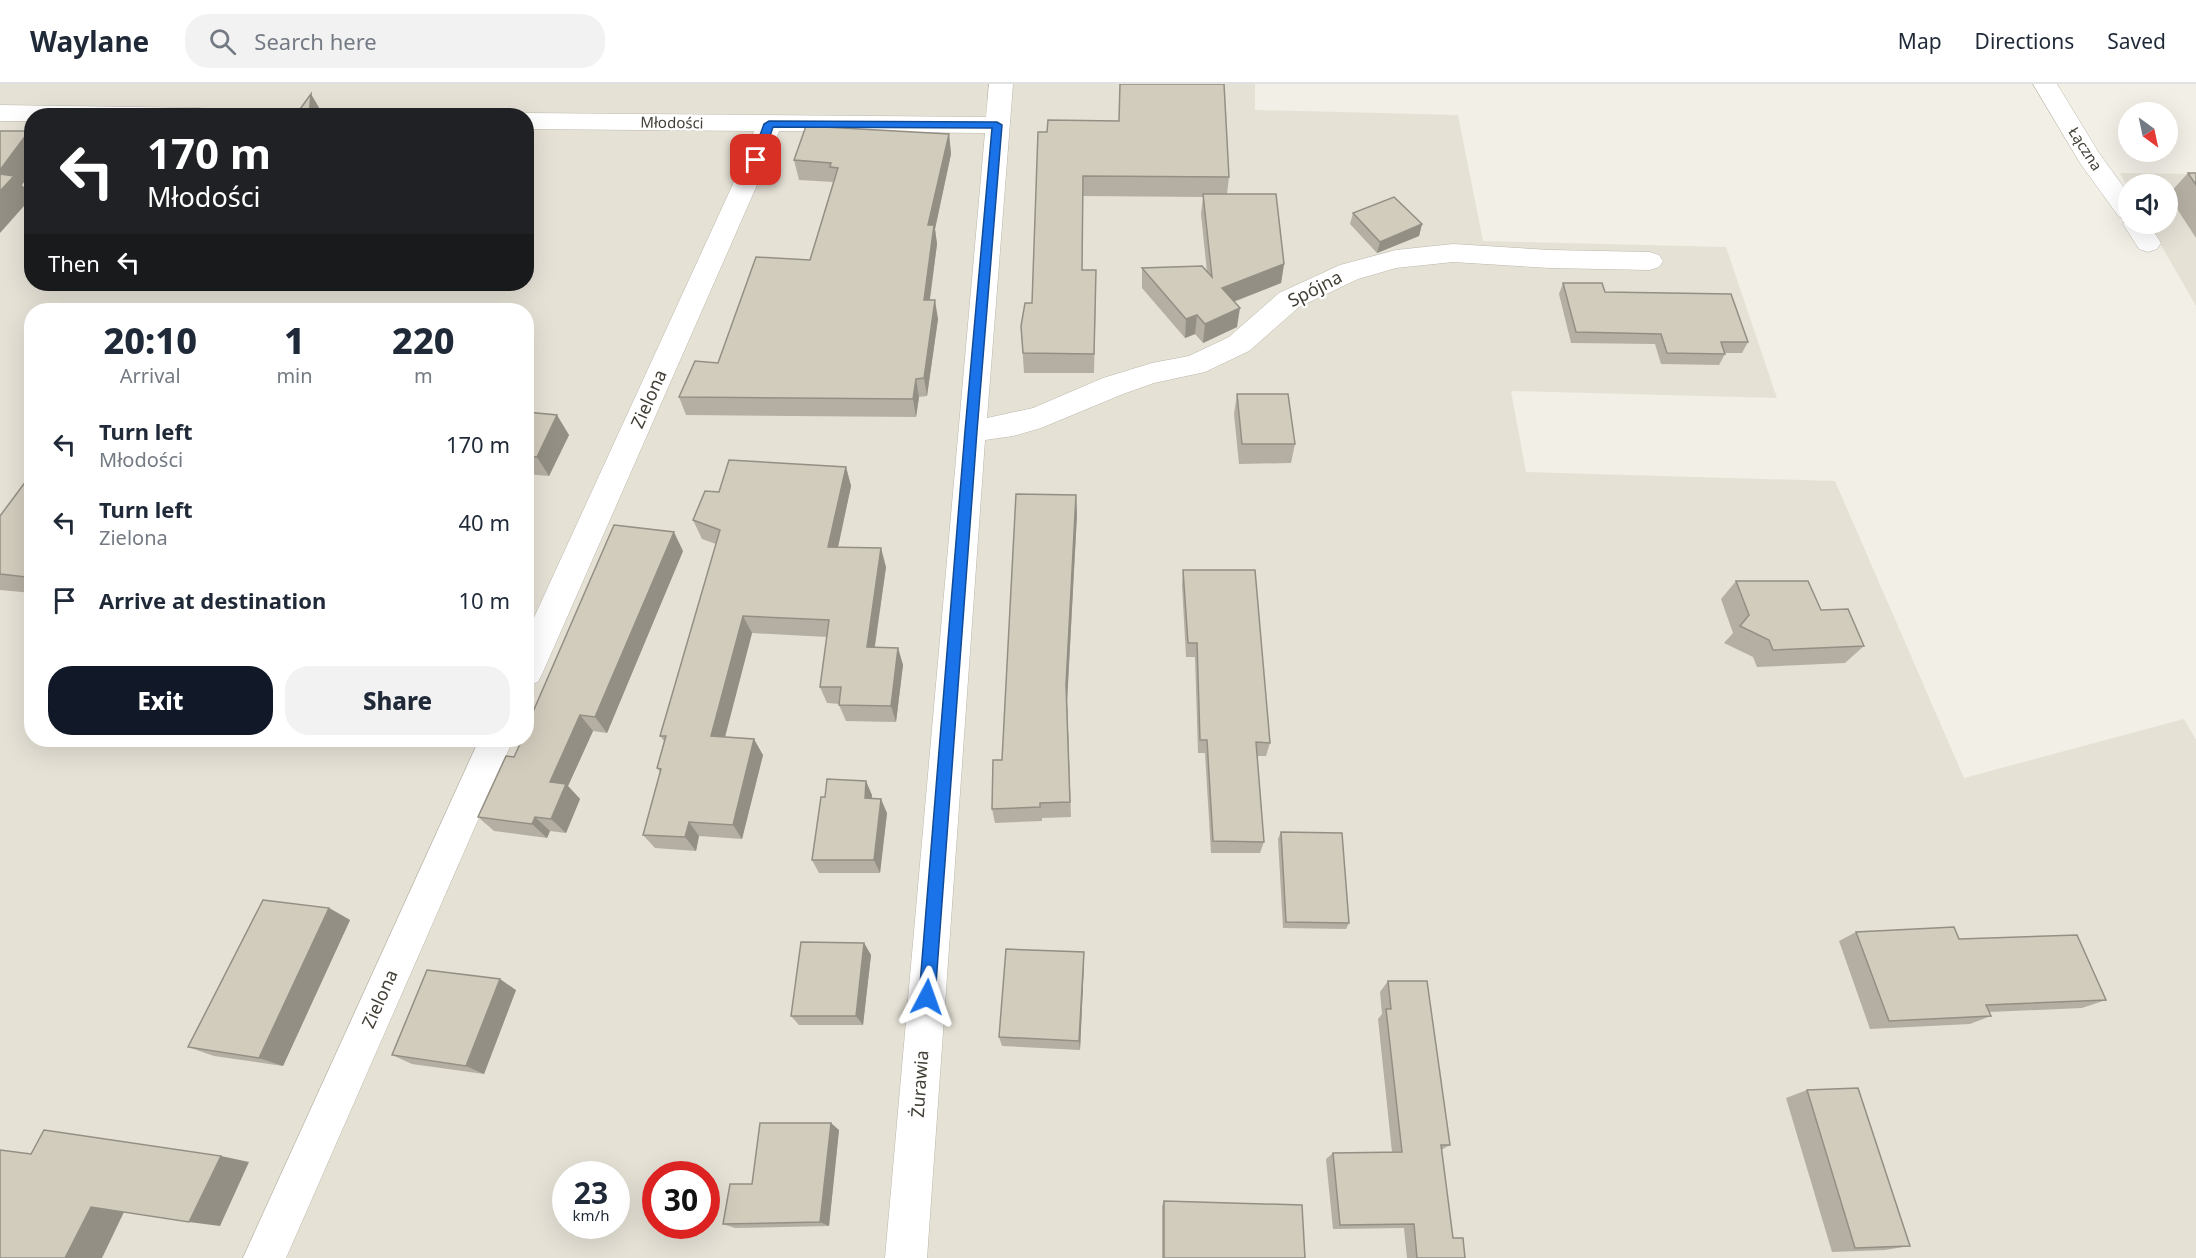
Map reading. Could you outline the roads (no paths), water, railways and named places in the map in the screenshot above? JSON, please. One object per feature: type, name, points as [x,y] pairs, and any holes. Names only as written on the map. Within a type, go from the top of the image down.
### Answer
[{"type":"street","name":"Żurawia","points":[[906,1258],[971,431],[1001,84]]},
{"type":"street","name":"Łączna","points":[[2045,84],[2089,157],[2118,197]]},
{"type":"street","points":[[0,113],[24,113]]},
{"type":"street","name":"Młodości","points":[[534,121],[997,125]]},
{"type":"street","name":"Zielona","points":[[534,654],[752,171],[769,124]]},
{"type":"street","name":"Spójna","points":[[971,431],[1014,425],[1041,417],[1113,386],[1152,373],[1195,365],[1239,344],[1289,300],[1349,272],[1396,259],[1453,253],[1550,259],[1650,261]]},
{"type":"street","name":"Zielona","points":[[264,1258],[493,747]]}]
